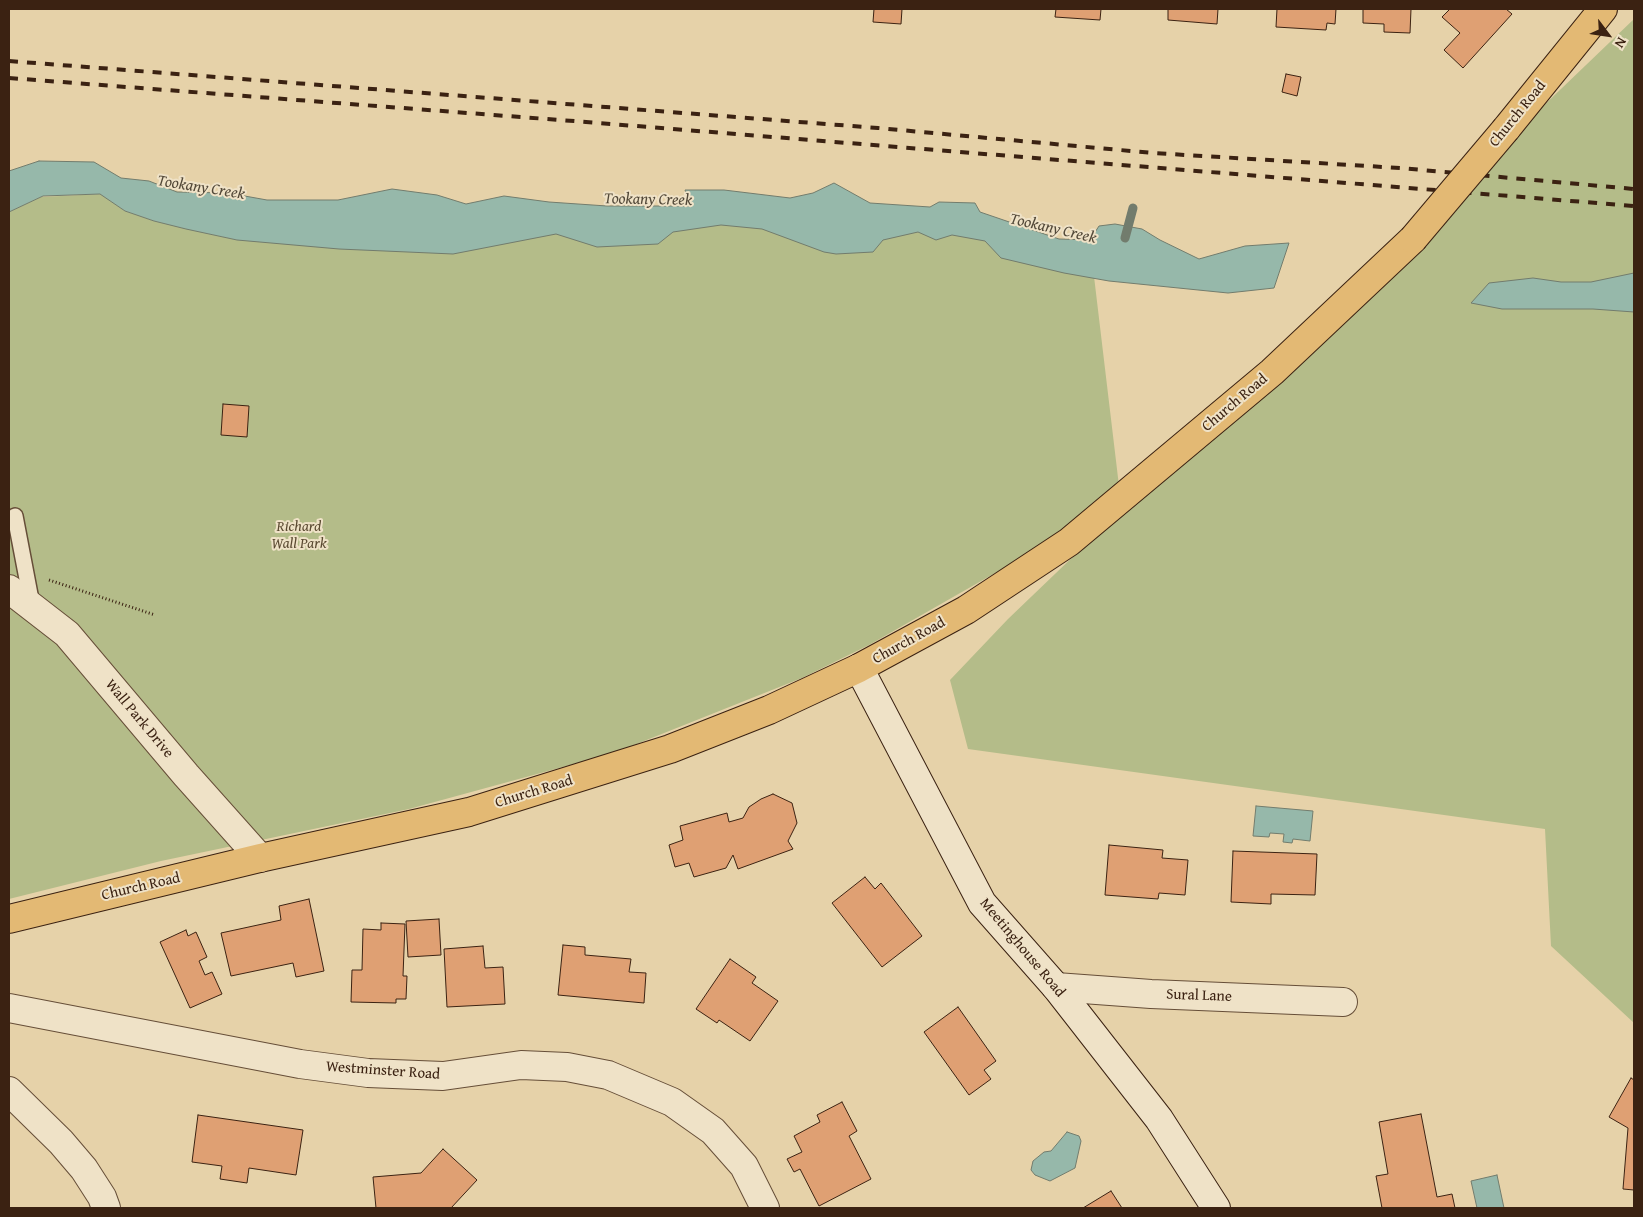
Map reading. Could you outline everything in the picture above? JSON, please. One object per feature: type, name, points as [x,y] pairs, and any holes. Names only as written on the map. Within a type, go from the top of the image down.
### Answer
[{"type":"main road","name":"Church Road","points":[[9,918],[260,858],[469,812],[670,749],[769,710],[859,668],[966,610],[1069,542],[1272,372],[1413,239],[1506,130],[1603,9]]},
{"type":"street","name":"Wall Park Drive","points":[[17,580],[32,607],[67,634],[186,775],[260,858]]},
{"type":"street","name":"Meetinghouse Road","points":[[859,668],[982,903],[1056,986],[1159,1119],[1216,1208]]},
{"type":"street","name":"Sural Lane","points":[[1056,986],[1150,994],[1342,1002]]},
{"type":"street","name":"Westminster Road","points":[[9,1008],[300,1064],[368,1073],[443,1076],[521,1065],[567,1067],[608,1075],[672,1102],[713,1130],[744,1166],[765,1208]]},
{"type":"street","points":[[9,1092],[61,1142],[84,1169],[102,1197],[106,1208]]},
{"type":"lane","points":[[15,516],[17,580]]},
{"type":"path","points":[[17,580],[155,615]]},
{"type":"green space","points":[[1634,19],[1634,1023],[1551,946],[1545,829],[968,749],[950,680],[1008,619]]},
{"type":"green space","name":"Richard Wall Park","points":[[101,194],[125,211],[154,221],[237,240],[685,221],[983,234],[1093,268],[1119,486],[1046,544],[869,645],[802,678],[614,753],[409,809],[161,861],[9,899],[9,212],[41,197]]},
{"type":"shaded area","points":[[39,161],[94,162],[121,178],[149,181],[177,192],[228,193],[267,200],[338,200],[392,189],[437,195],[466,204],[504,196],[549,202],[607,206],[690,206],[685,190],[724,190],[790,198],[813,193],[834,183],[870,203],[930,207],[939,202],[975,203],[980,212],[1059,239],[1090,240],[1099,226],[1115,224],[1142,229],[1199,259],[1245,246],[1289,243],[1274,288],[1228,293],[1109,281],[1064,273],[1001,258],[985,241],[952,235],[936,240],[918,232],[883,240],[873,252],[836,254],[824,252],[762,229],[721,225],[673,232],[658,244],[597,247],[556,234],[453,254],[339,249],[237,240],[186,229],[125,211],[100,194],[43,196],[9,212],[9,171]]},
{"type":"shaded area","points":[[1634,273],[1634,312],[1593,309],[1502,309],[1471,303],[1489,283],[1533,278],[1561,282],[1591,282]]},
{"type":"shaded area","points":[[1256,806],[1313,811],[1310,841],[1293,839],[1292,843],[1283,842],[1284,834],[1270,833],[1269,837],[1253,836]]},
{"type":"shaded area","points":[[1067,1132],[1079,1136],[1081,1141],[1075,1168],[1050,1181],[1035,1175],[1031,1170],[1033,1161],[1044,1152],[1051,1151]]},
{"type":"shaded area","points":[[1497,1175],[1504,1208],[1477,1208],[1471,1181]]},
{"type":"building","points":[[874,9],[902,9],[901,24],[873,22]]},
{"type":"building","points":[[1056,9],[1101,9],[1100,20],[1055,17]]},
{"type":"building","points":[[1168,9],[1218,9],[1217,24],[1168,20]]},
{"type":"building","points":[[1277,9],[1336,9],[1335,24],[1327,23],[1326,30],[1276,27]]},
{"type":"building","points":[[1363,9],[1411,9],[1410,33],[1384,32],[1384,24],[1363,23]]},
{"type":"building","points":[[1450,9],[1506,9],[1512,14],[1463,68],[1444,50],[1460,33],[1442,17]]},
{"type":"building","points":[[1286,74],[1301,77],[1297,96],[1282,92]]},
{"type":"building","points":[[223,404],[249,406],[247,437],[221,435]]},
{"type":"building","points":[[773,794],[792,803],[797,823],[788,841],[793,849],[738,869],[733,855],[726,868],[694,877],[689,863],[675,867],[669,845],[683,840],[680,826],[727,813],[729,822],[743,818],[749,807]]},
{"type":"building","points":[[1109,845],[1163,850],[1162,858],[1188,860],[1185,895],[1159,893],[1158,899],[1105,895]]},
{"type":"building","points":[[1233,851],[1317,854],[1315,895],[1271,894],[1271,904],[1231,902]]},
{"type":"building","points":[[865,877],[875,889],[881,883],[922,936],[882,967],[832,903]]},
{"type":"building","points":[[309,899],[324,971],[296,977],[293,963],[231,976],[221,933],[281,920],[279,906]]},
{"type":"building","points":[[439,919],[441,955],[408,957],[406,921]]},
{"type":"building","points":[[381,923],[405,924],[403,976],[407,976],[406,999],[396,999],[396,1003],[351,1002],[352,970],[362,970],[363,929],[381,930]]},
{"type":"building","points":[[186,930],[188,936],[196,932],[207,957],[199,961],[205,975],[212,972],[222,994],[190,1008],[160,942]]},
{"type":"building","points":[[563,945],[585,947],[585,955],[631,959],[629,972],[646,973],[644,1003],[558,995]]},
{"type":"building","points":[[483,946],[485,968],[503,967],[505,1004],[447,1007],[444,949]]},
{"type":"building","points":[[730,959],[756,977],[752,983],[778,1001],[750,1041],[719,1020],[717,1023],[696,1009]]},
{"type":"building","points":[[958,1007],[996,1061],[984,1070],[991,1079],[969,1095],[924,1032]]},
{"type":"building","points":[[1631,1078],[1634,1080],[1634,1190],[1623,1189],[1628,1128],[1609,1117]]},
{"type":"building","points":[[842,1102],[857,1131],[849,1136],[871,1179],[819,1206],[800,1169],[794,1172],[787,1159],[802,1152],[794,1136],[820,1122],[817,1115]]},
{"type":"building","points":[[1421,1114],[1437,1197],[1452,1194],[1455,1208],[1382,1208],[1376,1176],[1388,1174],[1379,1122]]},
{"type":"building","points":[[198,1115],[303,1130],[296,1175],[249,1168],[247,1183],[220,1179],[222,1166],[192,1162]]},
{"type":"building","points":[[443,1149],[477,1180],[451,1208],[376,1208],[373,1177],[421,1173]]},
{"type":"building","points":[[1111,1191],[1122,1208],[1083,1208]]},
{"type":"waterway","points":[[1125,238],[1133,208]]},
{"type":"railway","points":[[9,61],[878,128],[1153,153],[1400,168],[1634,189]]},
{"type":"railway","points":[[9,78],[1634,206]]},
{"type":"water label","name":"Tookany Creek","points":[[201,188]]},
{"type":"water label","name":"Tookany Creek","points":[[648,200]]},
{"type":"water label","name":"Tookany Creek","points":[[1053,229]]}]
